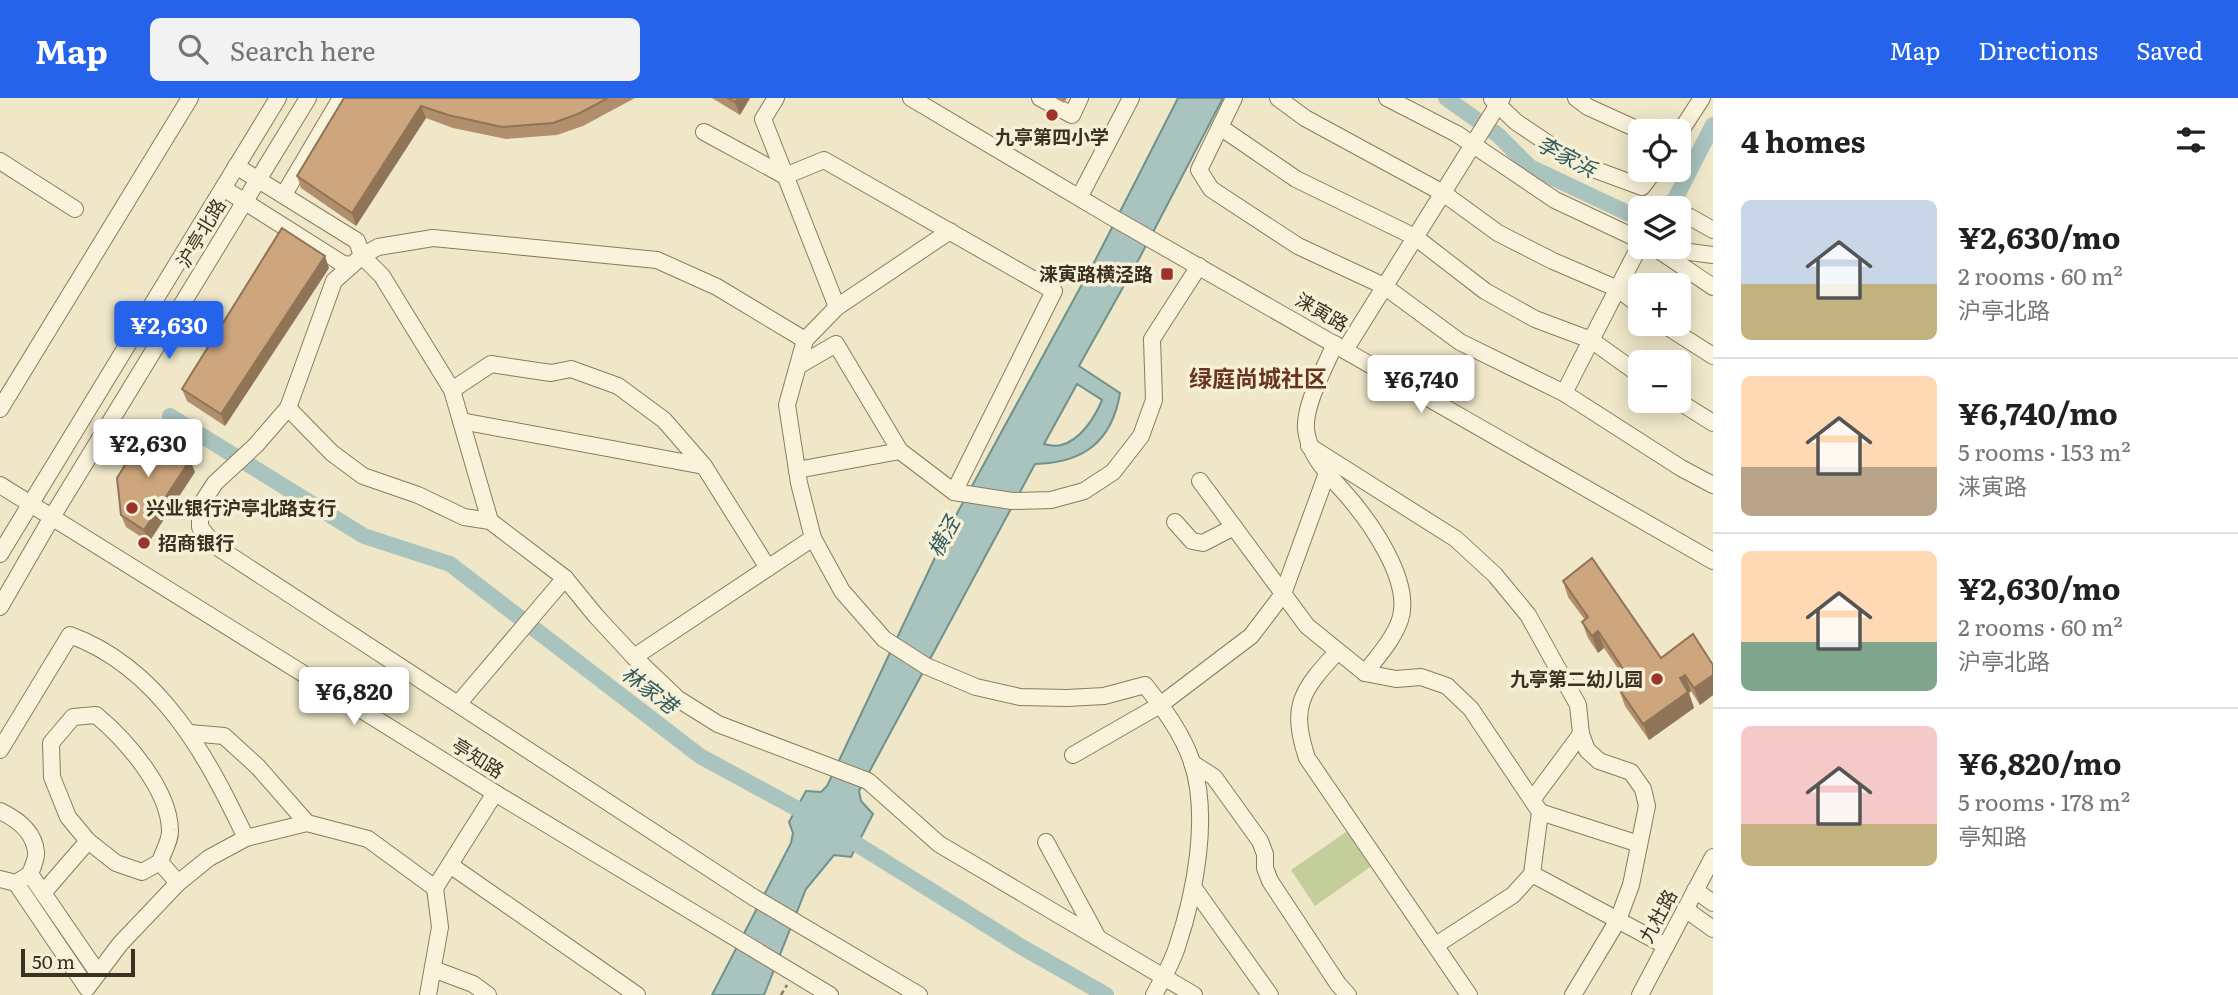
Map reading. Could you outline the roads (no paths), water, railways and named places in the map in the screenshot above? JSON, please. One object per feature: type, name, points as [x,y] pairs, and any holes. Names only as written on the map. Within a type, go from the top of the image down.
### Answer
[{"type":"street","points":[[0,409],[190,98]]},
{"type":"street","name":"沪亭北路","points":[[0,554],[278,98]]},
{"type":"street","name":"沪亭北路","points":[[0,607],[52,517],[308,98]]},
{"type":"street","points":[[286,191],[341,98]]},
{"type":"street","points":[[776,98],[763,119],[837,307]]},
{"type":"street","points":[[1040,98],[1072,115],[1080,98]]},
{"type":"street","points":[[1080,196],[1131,98]]},
{"type":"street","points":[[1234,98],[1199,170],[1211,189],[1298,246],[1384,286],[1460,342],[1564,393],[1681,468],[1713,485]]},
{"type":"street","points":[[1278,98],[1305,118],[1443,193],[1498,233],[1553,261],[1618,289],[1628,297]]},
{"type":"street","points":[[1387,98],[1473,145],[1555,200],[1628,237]]},
{"type":"street","points":[[1576,98],[1588,107],[1628,125]]},
{"type":"street","name":"涞寅路","points":[[914,99],[1110,216],[1713,561]]},
{"type":"street","points":[[1688,119],[1700,99]]},
{"type":"street","points":[[1365,673],[1390,640],[1401,618],[1403,595],[1394,568],[1377,536],[1309,446],[1306,427],[1308,410],[1340,347],[1384,286],[1473,145],[1497,100],[1516,122],[1577,163],[1628,182]]},
{"type":"street","points":[[1220,127],[1296,179],[1415,237],[1485,291],[1535,319],[1591,340],[1628,366]]},
{"type":"street","points":[[704,132],[785,176]]},
{"type":"street","points":[[785,176],[824,160],[1055,291],[954,492]]},
{"type":"street","points":[[0,162],[75,209]]},
{"type":"street","points":[[236,166],[357,241],[357,261]]},
{"type":"street","points":[[1628,182],[1642,187],[1646,182]]},
{"type":"street","points":[[223,188],[343,264],[357,261],[382,276],[452,390],[490,521]]},
{"type":"street","points":[[1691,218],[1713,230]]},
{"type":"street","points":[[950,231],[837,307],[805,340],[787,405],[797,470],[813,538],[842,591],[884,639],[926,666],[976,687],[1020,697],[1104,696],[1144,685],[1176,726],[1192,763],[1200,800],[1198,846],[1193,887],[1177,948],[1154,994]]},
{"type":"street","points":[[805,340],[717,287],[657,260],[433,238],[378,247],[334,281],[288,408],[256,445],[215,483],[200,506],[200,527],[214,545],[753,897],[919,995]]},
{"type":"street","points":[[1691,252],[1713,255]]},
{"type":"street","points":[[1564,393],[1632,259]]},
{"type":"street","points":[[1673,259],[1713,287]]},
{"type":"street","points":[[798,366],[836,344],[900,452],[954,492],[1012,500],[1051,500],[1084,491],[1112,472],[1141,436],[1154,400],[1152,339],[1199,266]]},
{"type":"street","points":[[1682,336],[1713,356]]},
{"type":"street","points":[[452,390],[491,364],[551,373],[571,369],[618,386],[664,420],[704,466],[768,568]]},
{"type":"street","points":[[288,408],[332,453],[363,476],[418,495],[464,517],[490,521],[565,578],[634,657],[678,699],[718,724],[868,782],[939,844],[1194,995]]},
{"type":"street","points":[[1691,409],[1713,423]]},
{"type":"street","points":[[461,421],[704,466]]},
{"type":"street","points":[[1309,446],[1455,540],[1495,575],[1528,615],[1578,705],[1581,734],[1587,750],[1600,761],[1631,772],[1643,789],[1647,806],[1631,885],[1618,920],[1573,995]]},
{"type":"street","points":[[797,470],[900,452]]},
{"type":"street","points":[[1073,755],[1160,705],[1251,636],[1283,594],[1327,473]]},
{"type":"street","points":[[1200,481],[1307,626],[1338,652],[1365,673],[1396,680],[1420,677],[1447,686],[1471,709],[1536,806],[1639,844]]},
{"type":"street","name":"亭知路","points":[[0,485],[495,793],[830,995]]},
{"type":"street","points":[[1175,522],[1192,541],[1203,544],[1234,527]]},
{"type":"street","points":[[634,657],[813,538]]},
{"type":"street","points":[[458,704],[565,578]]},
{"type":"street","points":[[0,750],[70,635],[97,645],[154,691],[190,733],[222,787],[246,838]]},
{"type":"street","points":[[1338,652],[1316,675],[1304,693],[1298,713],[1300,734],[1307,758],[1469,995]]},
{"type":"street","points":[[96,715],[116,732],[163,800],[171,832],[160,862],[142,872],[116,863],[88,841],[68,817],[52,777],[51,743],[73,717],[96,715]]},
{"type":"street","points":[[190,733],[224,736],[258,766],[307,823]]},
{"type":"street","points":[[1436,946],[1513,895],[1532,874],[1536,806],[1581,734]]},
{"type":"street","points":[[1192,763],[1213,777],[1260,841],[1269,881],[1348,995]]},
{"type":"street","points":[[428,995],[440,927],[435,888],[495,793]]},
{"type":"street","points":[[0,811],[18,819],[29,833],[37,853],[23,879]]},
{"type":"street","points":[[23,879],[85,992],[146,915],[178,883],[209,858],[246,838],[307,823],[368,839],[435,888]]},
{"type":"street","points":[[43,892],[88,841]]},
{"type":"street","points":[[1046,842],[1098,938]]},
{"type":"street","name":"九杜路","points":[[1640,995],[1713,857]]},
{"type":"street","points":[[160,862],[178,883]]},
{"type":"street","points":[[450,865],[637,995]]},
{"type":"street","points":[[1532,874],[1666,946]]},
{"type":"street","points":[[0,879],[23,879],[43,892],[98,973]]},
{"type":"street","points":[[1193,887],[1270,995]]},
{"type":"street","points":[[1695,890],[1713,902]]},
{"type":"street","points":[[1685,909],[1713,929]]},
{"type":"street","points":[[433,970],[473,984],[488,995]]},
{"type":"water","points":[[1178,98],[1223,98],[1140,257],[1079,366],[1120,393],[1110,425],[1102,437],[1081,454],[1052,463],[1035,464],[859,791],[861,801],[873,814],[851,857],[834,855],[806,889],[764,995],[712,995],[791,843],[793,833],[789,822],[806,791],[821,792],[827,786],[948,530],[1098,255]],"holes":[[[1077,384],[1102,400],[1091,420],[1075,438],[1059,446],[1044,444]]]},
{"type":"waterway","name":"李家浜","points":[[1446,98],[1498,135],[1530,167],[1628,213]]},
{"type":"waterway","name":"李家浜","points":[[1677,196],[1713,125]]},
{"type":"waterway","name":"林家港","points":[[170,416],[364,536],[450,564],[700,756],[814,818]]},
{"type":"waterway","name":"林家港","points":[[839,833],[1020,946],[1106,995]]},
{"type":"place","name":"九亭第四小学","points":[[1052,115]]},
{"type":"place","name":"涞寅路横泾路","points":[[1167,274]]},
{"type":"place","name":"兴业银行沪亭北路支行","points":[[132,508]]},
{"type":"place","name":"招商银行","points":[[144,543]]},
{"type":"place","name":"九亭第二幼儿园","points":[[1657,679]]},
{"type":"district","name":"绿庭尚城社区","points":[[1258,379]]},
{"type":"water label","name":"横泾","points":[[944,537]]}]
